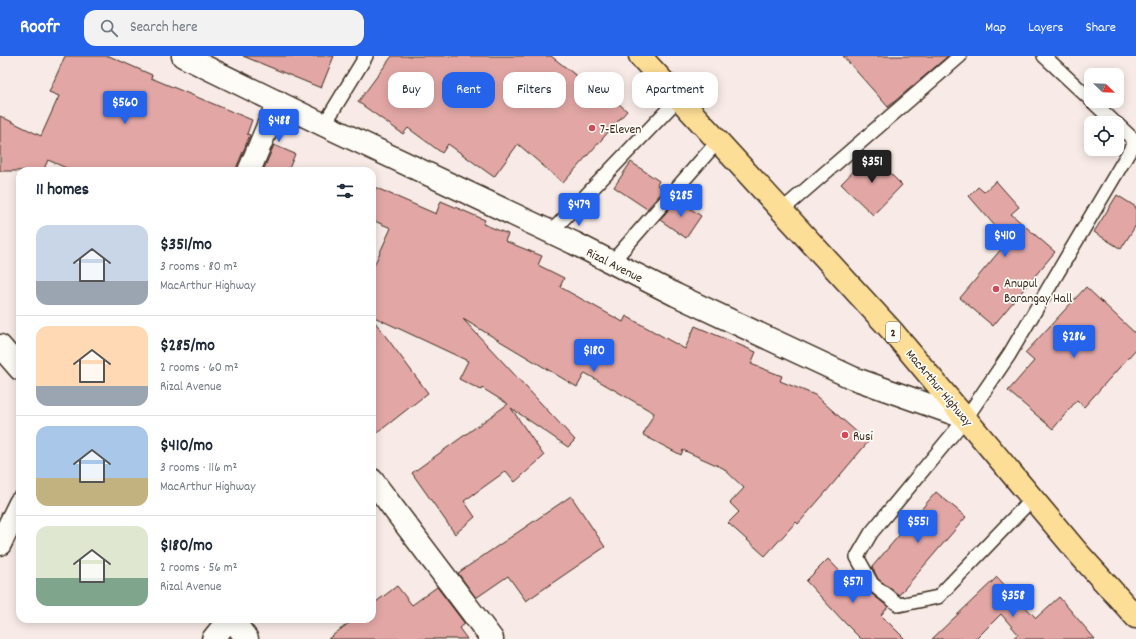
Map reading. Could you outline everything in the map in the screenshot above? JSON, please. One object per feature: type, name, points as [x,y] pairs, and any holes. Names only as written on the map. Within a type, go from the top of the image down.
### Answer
[{"type":"highway","name":"MacArthur Highway","points":[[640,56],[654,72]]},
{"type":"highway","name":"MacArthur Highway","points":[[687,108],[894,332],[1032,499],[1136,617]]},
{"type":"street","name":"Rizal Avenue","points":[[183,56],[324,126],[551,232],[676,294],[854,378],[966,418]]},
{"type":"street","points":[[251,167],[278,102]]},
{"type":"street","points":[[0,346],[16,364]]},
{"type":"street","points":[[376,485],[492,639]]},
{"type":"street","points":[[0,544],[16,512]]},
{"type":"street","points":[[213,639],[226,623]]},
{"type":"street","points":[[235,623],[247,639]]},
{"type":"lane","points":[[324,126],[366,56]]},
{"type":"lane","points":[[781,211],[960,56]]},
{"type":"lane","points":[[1044,56],[1084,94]]},
{"type":"lane","points":[[551,232],[669,108]]},
{"type":"lane","points":[[1099,108],[1108,116]]},
{"type":"lane","points":[[1032,499],[938,597],[899,605],[872,584],[857,557],[871,533],[966,418],[1009,355],[1136,141],[1124,131]]},
{"type":"lane","points":[[612,262],[718,141]]},
{"type":"building","points":[[65,56],[109,56],[152,75],[151,78],[252,120],[247,134],[250,135],[237,167],[64,167],[48,160],[45,167],[16,167],[16,171],[0,171],[0,116],[41,136],[59,96],[49,92]]},
{"type":"building","points":[[243,56],[334,56],[321,88]]},
{"type":"building","points":[[392,56],[551,56],[574,74],[574,108],[624,108],[627,111],[563,183],[518,144],[494,177],[448,144],[442,153],[408,128],[403,134],[358,102]]},
{"type":"building","points":[[843,56],[948,56],[888,107]]},
{"type":"building","points":[[274,145],[295,154],[290,167],[265,167]]},
{"type":"building","points":[[870,154],[902,185],[873,215],[841,184]]},
{"type":"building","points":[[631,162],[659,181],[657,185],[664,190],[647,209],[614,187]]},
{"type":"building","points":[[996,181],[1019,207],[1011,214],[1055,252],[993,326],[960,298],[1008,241],[969,196],[978,187],[984,192]]},
{"type":"building","points":[[376,188],[436,214],[441,201],[485,220],[483,224],[508,234],[505,241],[542,256],[538,265],[564,278],[560,287],[623,322],[626,316],[685,349],[695,326],[756,352],[751,364],[782,376],[780,381],[815,395],[868,442],[798,524],[796,522],[765,556],[728,523],[739,512],[730,503],[744,488],[723,468],[683,450],[681,455],[643,435],[654,413],[585,373],[577,387],[463,319],[575,440],[568,447],[511,408],[544,456],[515,482],[506,471],[464,501],[475,517],[455,534],[412,473],[508,404],[482,388],[481,390],[459,379],[468,361],[376,318],[376,261],[391,228],[376,222]]},
{"type":"building","points":[[1117,195],[1136,207],[1136,225],[1121,249],[1094,232]]},
{"type":"building","points":[[677,199],[701,216],[686,238],[660,220]]},
{"type":"building","points":[[1086,287],[1136,334],[1136,349],[1084,407],[1077,400],[1053,429],[1008,391],[1034,361],[1025,353]]},
{"type":"building","points":[[376,323],[428,393],[376,434]]},
{"type":"building","points":[[936,492],[966,517],[899,595],[878,579],[872,567]]},
{"type":"building","points":[[571,496],[605,547],[526,601],[508,576],[476,598],[458,573]]},
{"type":"building","points":[[828,559],[855,587],[861,580],[867,590],[888,607],[881,615],[905,639],[861,639],[845,623],[806,581]]},
{"type":"building","points":[[997,577],[1036,618],[1059,597],[1095,639],[1012,639],[1018,634],[1001,614],[976,639],[932,639]]},
{"type":"building","points":[[397,586],[412,605],[437,587],[465,624],[459,628],[467,639],[328,639],[349,623],[376,623],[376,602]]},
{"type":"place","name":"7-Eleven","points":[[592,128]]},
{"type":"place","name":"Anupul Barangay Hall","points":[[996,289]]},
{"type":"place","name":"Rusi","points":[[845,435]]}]
